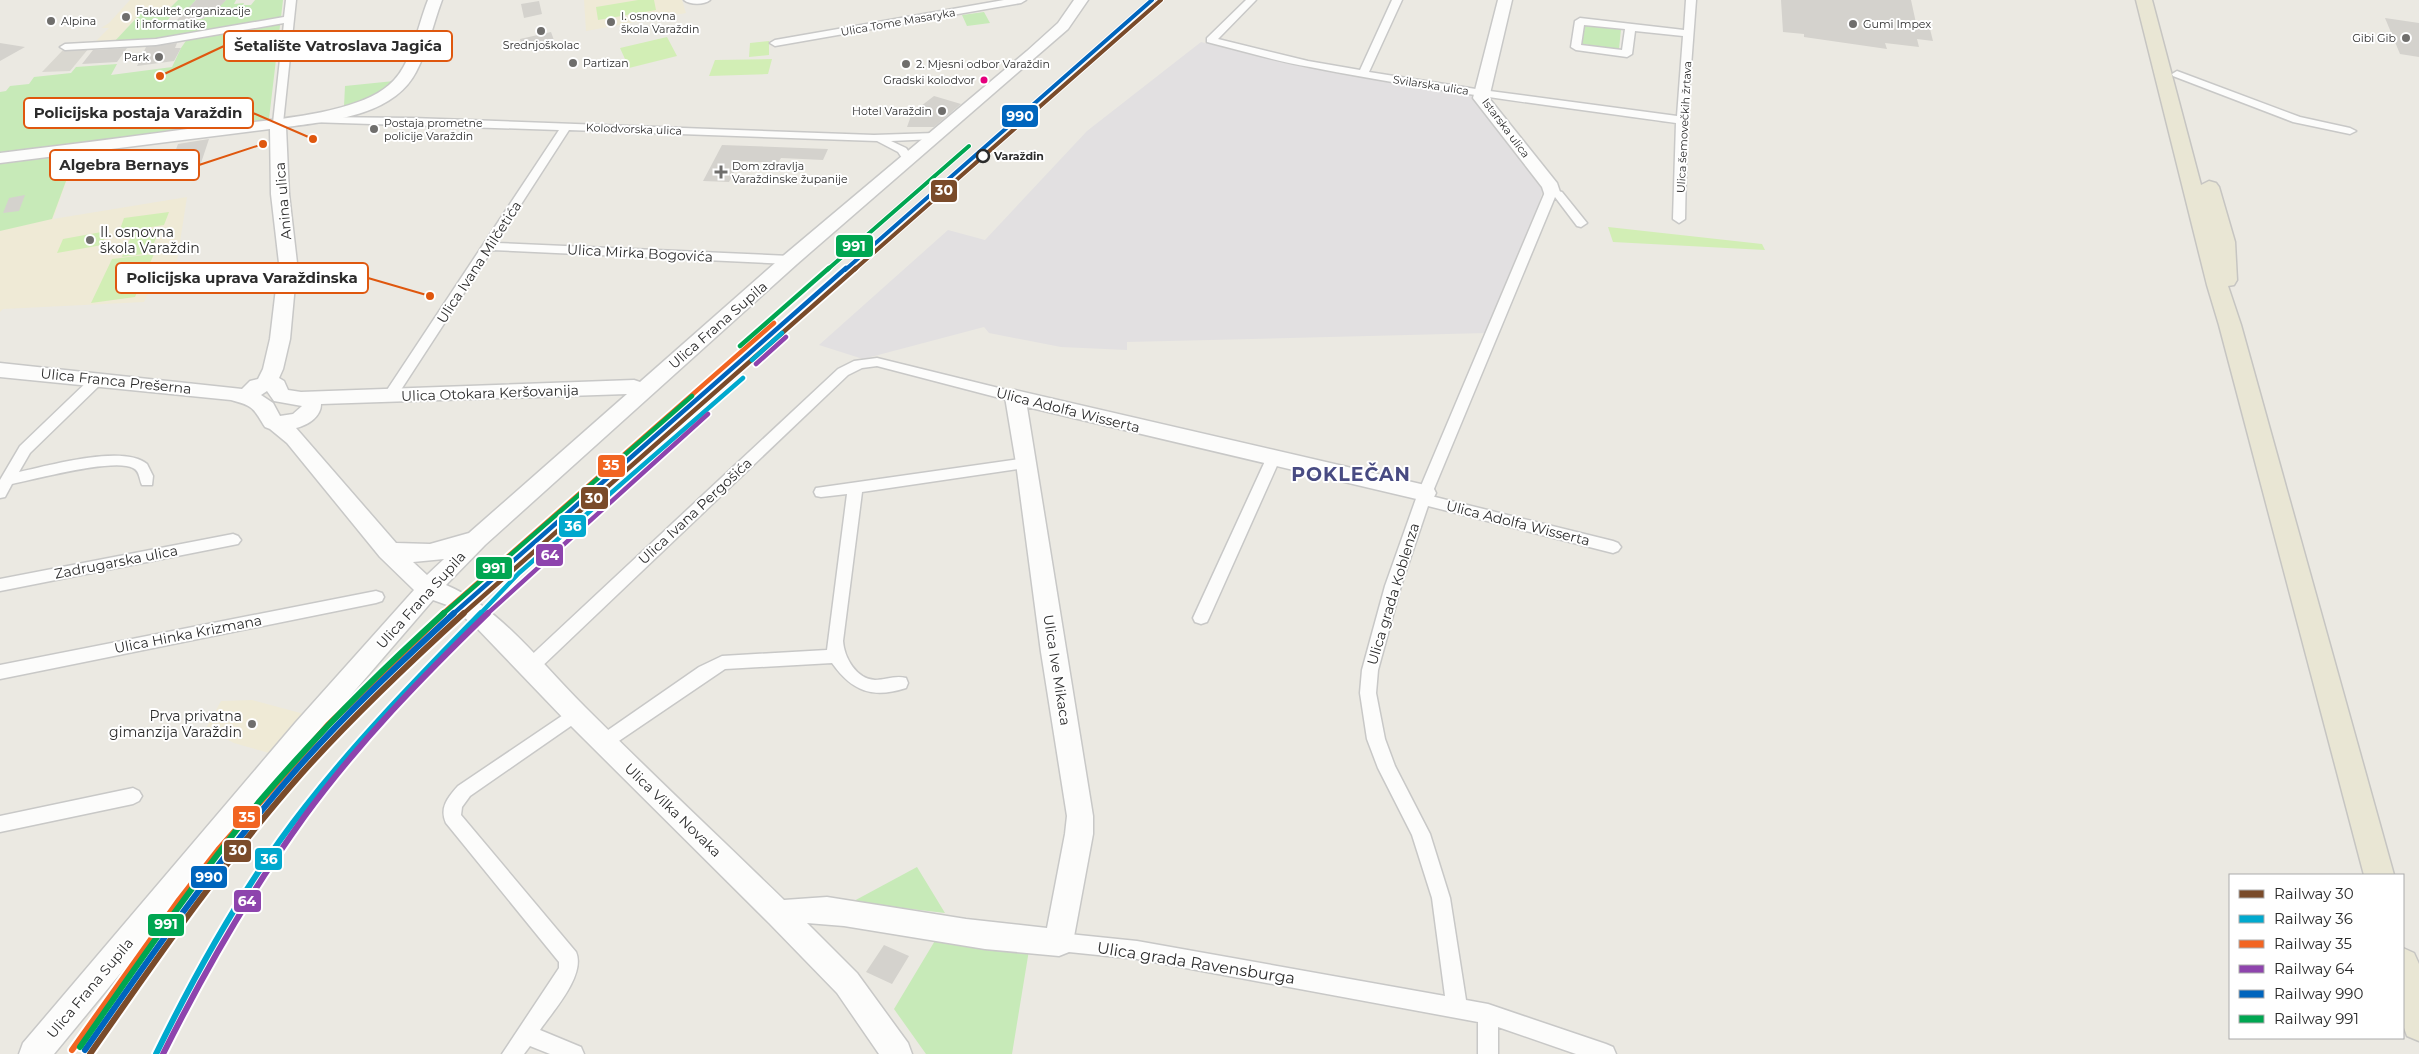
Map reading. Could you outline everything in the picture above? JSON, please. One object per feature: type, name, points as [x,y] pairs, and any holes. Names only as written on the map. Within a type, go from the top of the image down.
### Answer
[{"type":"main road","points":[[0,158],[302,120],[340,113],[366,104],[389,93],[398,86],[408,73],[435,0]]},
{"type":"main road","name":"Ulica Frana Supila","points":[[34,1054],[305,730],[429,588],[476,538],[790,260],[1032,54],[1068,20],[1081,0]]},
{"type":"main road","name":"Istarska ulica","points":[[1505,0],[1481,98],[1550,187],[1551,192]]},
{"type":"main road","points":[[2137,0],[2153,9],[2217,285],[2230,325],[2379,874]]},
{"type":"main road","points":[[2144,0],[2153,9],[2177,74],[2225,242],[2230,325]]},
{"type":"main road","name":"Anina ulica","points":[[258,386],[280,339],[288,263],[280,194],[278,123]]},
{"type":"main road","name":"Ulica Franca Prešerna","points":[[0,370],[97,380],[258,386]]},
{"type":"main road","points":[[258,386],[270,418],[277,424],[302,416]]},
{"type":"main road","points":[[258,386],[281,396],[302,416],[388,551],[414,578],[429,588]]},
{"type":"main road","name":"Ulica Otokara Keršovanija","points":[[302,416],[336,397],[634,387],[644,390]]},
{"type":"main road","name":"Ulica Adolfa Wisserta","points":[[1015,397],[1424,496]]},
{"type":"main road","name":"Ulica Ive Mikaca","points":[[1015,397],[1027,463],[1053,652],[1080,816],[1079,834],[1059,942]]},
{"type":"main road","points":[[388,551],[406,554],[434,553],[476,538]]},
{"type":"main road","name":"Ulica Vilka Novaka","points":[[429,588],[455,599],[481,617],[575,714],[780,914],[847,983],[897,1054]]},
{"type":"main road","name":"Ulica grada Ravensburga","points":[[780,914],[795,909],[822,910],[966,933],[1059,942]]},
{"type":"main road","points":[[2404,968],[2419,1024]]},
{"type":"street","points":[[278,123],[291,0]]},
{"type":"street","points":[[689,0],[705,0]]},
{"type":"street","name":"Ulica Tome Masaryka","points":[[775,43],[1021,0]]},
{"type":"street","name":"Svilarska ulica","points":[[1251,0],[1211,40],[1308,64],[1363,74],[1482,93],[1682,120]]},
{"type":"street","points":[[1363,74],[1397,0]]},
{"type":"street","name":"Ulica šemovečkih žrtava","points":[[1679,219],[1682,120],[1690,34],[1691,0]]},
{"type":"street","points":[[65,47],[156,42],[288,19]]},
{"type":"street","points":[[1630,27],[1627,54],[1576,47],[1580,21],[1690,34]]},
{"type":"street","points":[[2177,74],[2297,120],[2350,130]]},
{"type":"street","name":"Kolodvorska ulica","points":[[302,120],[394,120],[874,138],[935,136]]},
{"type":"street","name":"Ulica Ivana Milčetića","points":[[390,396],[566,127]]},
{"type":"street","points":[[874,138],[897,146],[905,152],[908,159]]},
{"type":"street","points":[[1551,192],[1558,194],[1582,224]]},
{"type":"street","name":"Ulica grada Koblenza","points":[[1457,1008],[1441,898],[1429,853],[1381,754],[1373,728],[1368,693],[1370,670],[1375,646],[1424,496],[1551,192]]},
{"type":"street","name":"Ulica Mirka Bogovića","points":[[489,246],[790,260]]},
{"type":"street","name":"Ulica Adolfa Wisserta","points":[[863,362],[877,362],[1015,397]]},
{"type":"street","name":"Ulica Ivana Pergošića","points":[[530,667],[843,372],[863,362]]},
{"type":"street","points":[[0,493],[25,450],[97,380]]},
{"type":"street","points":[[1201,618],[1273,459]]},
{"type":"street","points":[[6,480],[121,460],[140,466],[145,471],[147,481]]},
{"type":"street","points":[[822,492],[1027,463]]},
{"type":"street","points":[[855,487],[835,641],[836,656],[850,675],[872,687],[900,683]]},
{"type":"street","name":"Ulica Adolfa Wisserta","points":[[1424,496],[1613,547]]},
{"type":"street","name":"Zadrugarska ulica","points":[[0,585],[233,540]]},
{"type":"street","name":"Ulica Hinka Krizmana","points":[[0,672],[376,597]]},
{"type":"street","points":[[604,742],[705,672],[722,663],[836,656]]},
{"type":"street","points":[[512,1054],[568,971],[569,959],[452,817],[453,804],[464,791],[575,714]]},
{"type":"street","points":[[0,824],[133,796]]},
{"type":"street","name":"Ulica grada Ravensburga","points":[[1059,942],[1137,950],[1488,1014],[1606,1054]]},
{"type":"street","points":[[1488,1014],[1488,1054]]},
{"type":"street","points":[[526,1034],[574,1054]]},
{"type":"shaded area","name":"Fakultet organizacije i informatike","points":[[130,0],[178,0],[168,10],[143,11],[113,43],[94,43],[109,28],[101,28],[109,23]]},
{"type":"shaded area","name":"I. osnovna škola Varaždin","points":[[584,0],[682,0],[686,13],[586,31]]},
{"type":"shaded area","points":[[1201,42],[1310,68],[1471,94],[1544,187],[1530,231],[1487,333],[1127,342],[1127,350],[1061,347],[989,333],[984,327],[863,359],[819,345],[948,230],[985,240],[1087,131]]},
{"type":"shaded area","points":[[89,48],[70,71],[42,72],[64,49]]},
{"type":"shaded area","name":"II. osnovna škola Varaždin","points":[[76,154],[53,219],[187,197],[177,261],[162,265],[144,302],[3,309],[0,312],[0,164]]},
{"type":"shaded area","name":"Prva privatna gimanzija Varaždin","points":[[252,700],[304,714],[269,753],[234,743],[217,734],[203,734],[221,701]]},
{"type":"green space","points":[[178,0],[196,0],[187,10],[174,12],[167,21],[203,19],[226,0],[236,0],[234,4],[244,3],[243,5],[251,5],[255,0],[283,0],[269,119],[0,152],[0,92],[6,91],[10,86],[29,84],[34,77],[71,73],[76,67],[117,64],[111,75],[172,67],[190,35],[157,40],[113,43],[143,11],[168,10]]},
{"type":"green space","points":[[638,0],[654,0],[656,10],[598,20],[596,7]]},
{"type":"green space","points":[[984,12],[990,23],[967,26],[962,15]]},
{"type":"green space","points":[[1585,25],[1621,29],[1619,49],[1582,44]]},
{"type":"green space","points":[[667,37],[677,56],[629,68],[620,48]]},
{"type":"green space","points":[[769,41],[769,55],[749,57],[750,43]]},
{"type":"green space","points":[[772,59],[768,74],[709,76],[715,60]]},
{"type":"green space","points":[[394,81],[371,97],[344,106],[345,86]]},
{"type":"green space","points":[[76,154],[52,219],[0,231],[0,164]]},
{"type":"green space","points":[[169,212],[164,225],[119,232],[124,218]]},
{"type":"green space","points":[[1608,227],[1762,244],[1765,250],[1613,242]]},
{"type":"green space","points":[[160,228],[150,253],[122,257],[133,232]]},
{"type":"green space","points":[[107,231],[102,245],[57,253],[63,239]]},
{"type":"green space","points":[[154,254],[135,297],[91,303],[112,259]]},
{"type":"green space","points":[[917,867],[945,913],[852,902]]},
{"type":"green space","points":[[936,939],[1029,950],[1012,1054],[926,1054],[894,1009]]},
{"type":"building","points":[[196,0],[226,0],[216,11],[212,11],[203,19],[177,20]]},
{"type":"building","name":"Gumi Impex","points":[[1781,0],[1911,0],[1916,23],[1929,25],[1933,41],[1917,39],[1919,47],[1885,43],[1887,49],[1804,37],[1804,34],[1783,32]]},
{"type":"building","points":[[539,1],[542,14],[524,18],[521,4]]},
{"type":"building","name":"Gibi Gib","points":[[2385,18],[2419,23],[2419,57],[2400,54]]},
{"type":"building","points":[[551,32],[555,43],[523,50],[520,39]]},
{"type":"building","points":[[0,43],[25,47],[0,61]]},
{"type":"building","name":"Park","points":[[177,43],[175,48],[181,48],[174,61],[137,66],[146,47]]},
{"type":"building","points":[[127,48],[117,62],[82,64],[93,50]]},
{"type":"building","name":"Hotel Varaždin","points":[[934,96],[961,104],[934,127],[907,127],[912,113]]},
{"type":"building","points":[[209,139],[199,169],[167,174],[178,144]]},
{"type":"building","name":"Dom zdravlja Varaždinske županije","points":[[722,145],[828,149],[823,160],[781,158],[778,163],[740,161],[729,182],[703,181]]},
{"type":"building","points":[[25,195],[19,211],[3,213],[9,198]]},
{"type":"building","points":[[884,945],[909,956],[892,984],[866,972]]},
{"type":"railway","points":[[977,155],[1155,0]]},
{"type":"rail line","name":"990","points":[[85,1050],[213,871],[268,802],[317,747],[379,684],[465,603],[1152,0]]},
{"type":"rail line","name":"30","points":[[90,1054],[218,875],[273,806],[322,751],[383,688],[469,608],[1161,0]]},
{"type":"rail line","name":"991","points":[[740,346],[969,146]]},
{"type":"rail line","name":"35","points":[[72,1050],[179,900],[218,850],[328,725],[433,622],[774,323]]},
{"type":"rail line","name":"36","points":[[752,360],[782,333]]},
{"type":"rail line","name":"64","points":[[756,364],[786,337]]},
{"type":"rail line","name":"36","points":[[156,1054],[182,1001],[243,896],[304,808],[378,719],[519,573],[743,378]]},
{"type":"rail line","name":"991","points":[[80,1047],[180,905],[232,836],[288,769],[335,719],[383,670],[484,576],[692,396]]},
{"type":"rail line","name":"64","points":[[163,1054],[211,962],[265,873],[305,816],[349,760],[396,706],[496,605],[548,556],[708,414]]},
{"type":"place","name":"Fakultet organizacije i informatike","points":[[126,17]]},
{"type":"place","name":"Alpina","points":[[51,21]]},
{"type":"place","name":"I. osnovna škola Varaždin","points":[[611,22]]},
{"type":"place","name":"Gumi Impex","points":[[1853,24]]},
{"type":"place","name":"Srednjoškolac","points":[[541,31]]},
{"type":"place","name":"Gibi Gib","points":[[2406,38]]},
{"type":"place","name":"Park","points":[[159,57]]},
{"type":"place","name":"Partizan","points":[[573,63]]},
{"type":"place","name":"2. Mjesni odbor Varaždin","points":[[906,64]]},
{"type":"place","name":"Šetalište Vatroslava Jagića","points":[[160,76]]},
{"type":"place","name":"Gradski kolodvor","points":[[984,80]]},
{"type":"place","name":"Hotel Varaždin","points":[[942,111]]},
{"type":"place","name":"Postaja prometne policije Varaždin","points":[[374,129]]},
{"type":"place","name":"Policijska postaja Varaždin","points":[[313,139]]},
{"type":"place","name":"Algebra Bernays","points":[[263,144]]},
{"type":"place","name":"Varaždin","points":[[983,156]]},
{"type":"place","name":"Dom zdravlja Varaždinske županije","points":[[721,172]]},
{"type":"place","name":"II. osnovna škola Varaždin","points":[[90,240]]},
{"type":"place","name":"Policijska uprava Varaždinska","points":[[430,296]]},
{"type":"place","name":"Prva privatna gimanzija Varaždin","points":[[252,724]]},
{"type":"district","name":"POKLEČAN","points":[[1351,474]]}]
